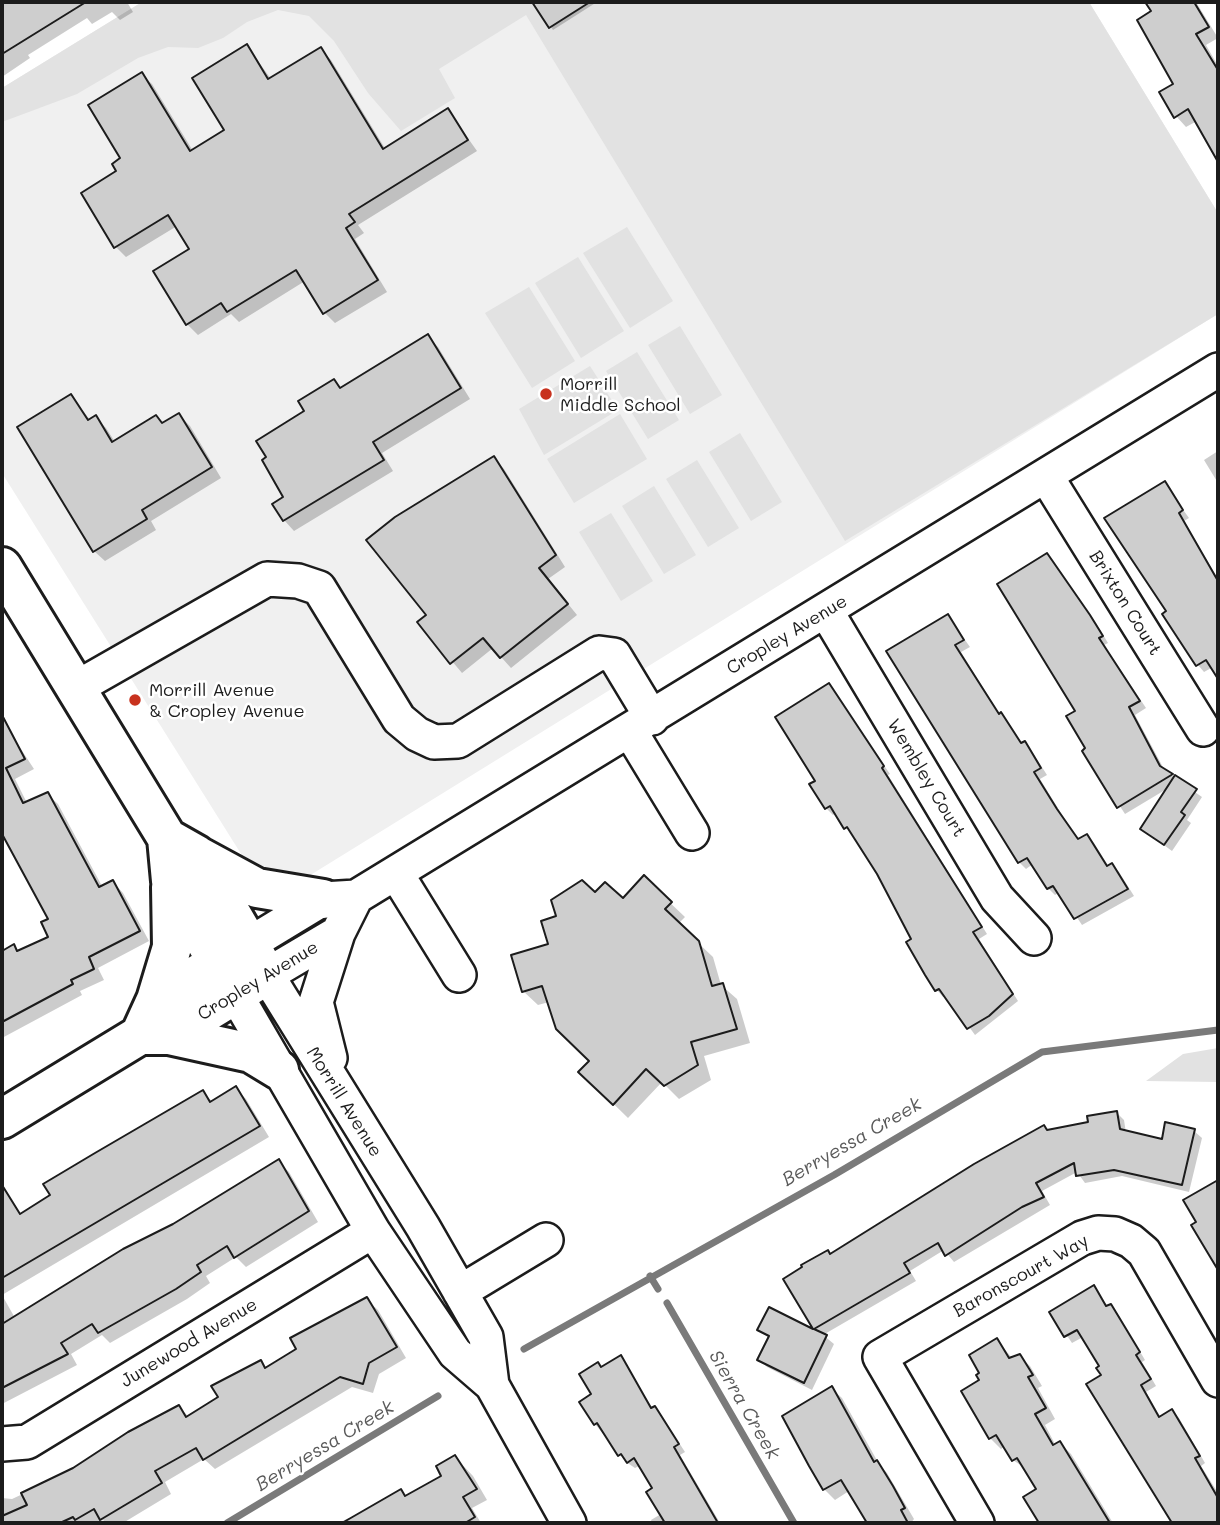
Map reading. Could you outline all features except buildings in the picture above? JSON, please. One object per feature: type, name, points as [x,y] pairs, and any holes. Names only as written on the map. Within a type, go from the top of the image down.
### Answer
[{"type":"main road","name":"Morrill Avenue","points":[[2,567],[242,969]]},
{"type":"main road","points":[[279,1070],[251,1053],[155,1023],[172,947],[178,858],[257,888],[339,910]]},
{"type":"main road","name":"Cropley Avenue","points":[[2,1119],[242,969]]},
{"type":"street","name":"Cropley Avenue","points":[[242,969],[1218,370]]},
{"type":"street","name":"Brixton Court","points":[[1046,476],[1203,729]]},
{"type":"street","points":[[76,688],[267,579],[298,581],[319,588],[399,719],[417,734],[434,742],[458,741],[600,653],[614,655],[641,725],[692,833]]},
{"type":"street","name":"Wembley Court","points":[[826,611],[998,898],[1034,938]]},
{"type":"street","points":[[396,873],[459,975]]},
{"type":"street","points":[[339,910],[316,1002],[318,1022],[343,1101]]},
{"type":"street","name":"Morrill Avenue","points":[[242,969],[279,1070],[373,1231],[455,1353],[492,1385],[569,1523]]},
{"type":"street","name":"Morrill Avenue","points":[[242,969],[343,1101],[460,1292],[486,1337],[492,1385]]},
{"type":"street","name":"Junewood Avenue","points":[[2,1444],[27,1442],[373,1231]]},
{"type":"street","name":"Baronscourt Way","points":[[977,1523],[880,1357],[1082,1238],[1098,1233],[1115,1234],[1144,1252],[1218,1380]]},
{"type":"street","points":[[460,1292],[546,1240]]},
{"type":"shaded area","name":"Morrill Middle School","points":[[142,2],[1089,2],[1218,213],[1218,314],[270,900],[2,473],[2,88]]},
{"type":"shaded area","points":[[142,2],[1089,2],[1218,213],[1218,314],[845,541],[526,15],[439,69],[455,98],[401,131],[368,93],[334,41],[309,16],[278,10],[247,22],[223,38],[198,48],[168,47],[138,58],[77,94],[2,122],[2,88]]},
{"type":"shaded area","points":[[627,227],[673,301],[630,328],[583,253]]},
{"type":"shaded area","points":[[578,257],[624,331],[581,358],[535,283]]},
{"type":"shaded area","points":[[529,287],[575,361],[532,388],[485,313]]},
{"type":"shaded area","points":[[680,326],[722,395],[690,414],[648,345]]},
{"type":"shaded area","points":[[637,352],[679,420],[648,439],[606,371]]},
{"type":"shaded area","points":[[590,366],[618,410],[544,455],[519,409]]},
{"type":"shaded area","points":[[620,414],[647,459],[574,503],[547,459]]},
{"type":"shaded area","points":[[740,433],[782,502],[751,521],[709,452]]},
{"type":"shaded area","points":[[697,460],[739,528],[708,547],[666,479]]},
{"type":"shaded area","points":[[654,486],[696,555],[664,574],[622,506]]},
{"type":"shaded area","points":[[611,513],[653,581],[621,601],[579,532]]},
{"type":"shaded area","points":[[1218,1048],[1218,1082],[1146,1081],[1183,1054]]},
{"type":"waterway","name":"Berryessa Creek","points":[[524,1349],[834,1175],[1042,1052],[1218,1030]]},
{"type":"waterway","name":"Sierra Creek","points":[[650,1276],[658,1289]]},
{"type":"waterway","name":"Sierra Creek","points":[[667,1303],[794,1523]]},
{"type":"waterway","name":"Berryessa Creek","points":[[227,1523],[438,1396]]},
{"type":"place","name":"Morrill Middle School","points":[[546,394]]},
{"type":"place","name":"Morrill Avenue & Cropley Avenue","points":[[135,700]]}]
